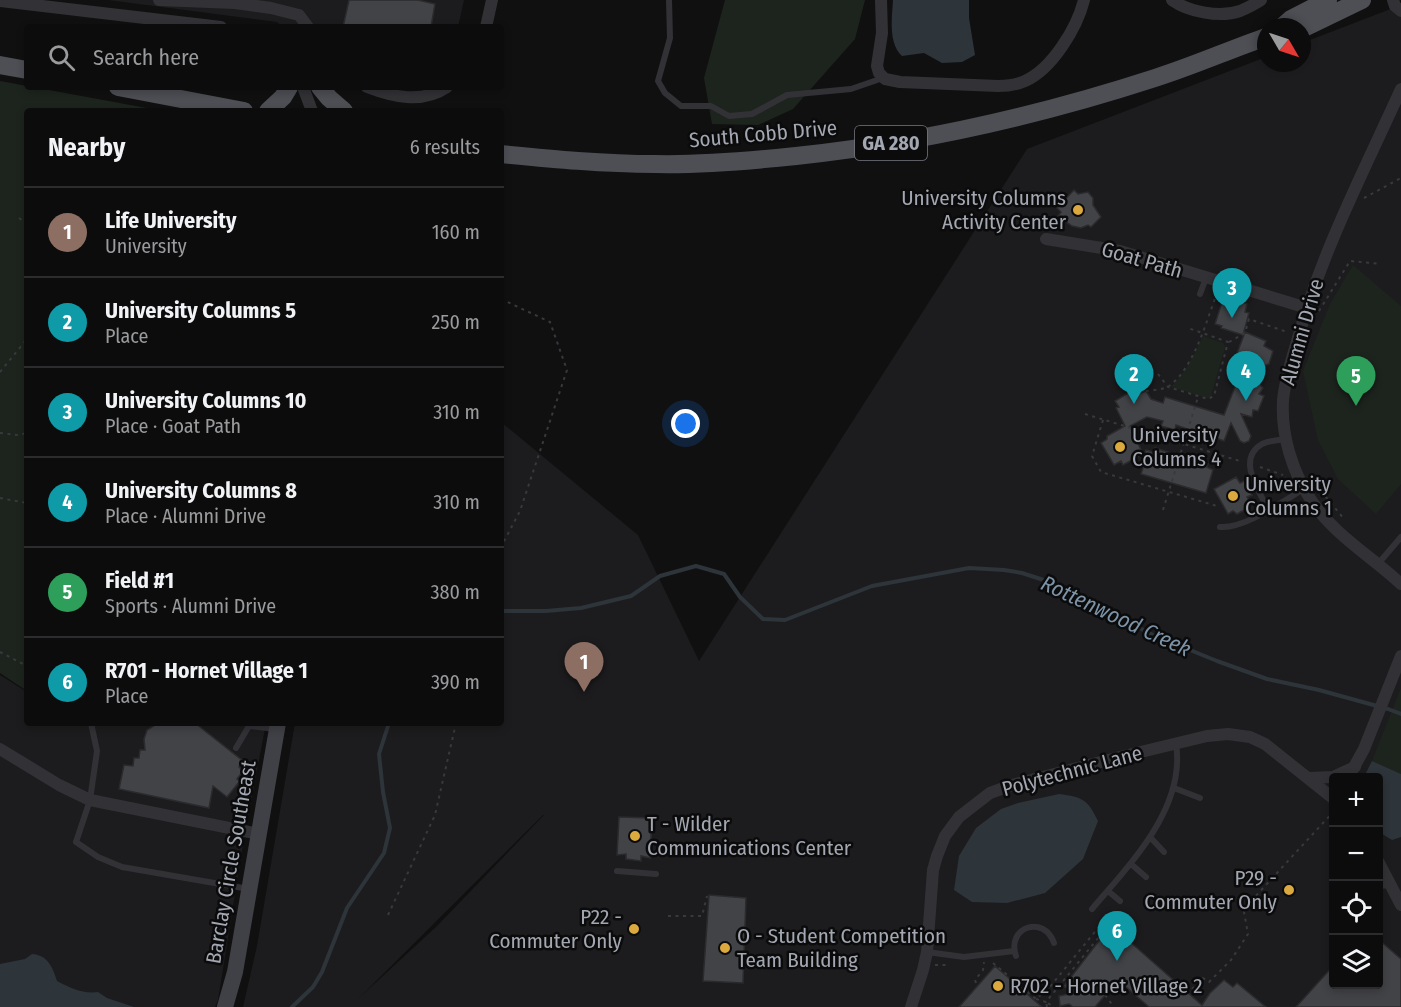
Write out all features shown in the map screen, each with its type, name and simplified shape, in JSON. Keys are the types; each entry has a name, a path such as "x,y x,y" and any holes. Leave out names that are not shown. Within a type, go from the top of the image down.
{"main road":[{"path":"1293,18 1328,0"},
{"path":"1311,25 1362,0"},
{"name":"South Cobb Drive","path":"504,154 656,165 738,161 866,147 951,133 1034,114 1158,77 1257,40"},
{"path":"0,64 24,69"},
{"path":"134,90 228,108"},
{"path":"271,108 287,90"},
{"path":"322,90 341,108"}],"street":[{"path":"159,0 235,3 271,8 299,15 306,24"},
{"path":"487,24 492,0"},
{"path":"881,0 882,33 877,66 884,78 900,82 998,86 1012,85 1041,71 1078,21 1084,0"},
{"path":"1172,0 1191,10 1208,6 1239,12 1262,0"},
{"path":"1393,0 1401,11"},
{"path":"0,1 196,24"},
{"name":"Alumni Drive","path":"1401,89 1316,279 1302,321 1283,401 1286,439 1298,475 1311,488 1318,510 1333,526 1401,584"},
{"path":"304,90 311,108"},
{"path":"317,108 319,90"},
{"path":"377,90 402,98 420,98 440,90"},
{"name":"Goat Path","path":"1046,239 1109,248 1307,308"},
{"path":"1351,773 1364,749 1400,658"},
{"name":"Barclay Circle Southeast","path":"225,1007 226,986 249,889 277,726"},
{"name":"Polytechnic Lane","path":"911,1007 927,952 933,870 937,856 951,826 968,808 990,793 1002,788 1220,734 1250,737 1265,744 1329,795"},
{"path":"0,749 50,780 90,800 259,834"},
{"path":"1308,778 1333,777 1356,766"},
{"path":"1384,885 1401,905"}],"lane":[{"path":"669,0 670,38 658,81 665,93 681,106 711,106 729,116 740,116 752,114 787,95 851,89 884,78"},
{"path":"1200,294 1206,278"},
{"path":"1268,509 1249,464 1252,454 1261,445 1286,439"},
{"path":"1220,527 1237,525 1311,488"},
{"path":"1378,564 1401,537"},
{"path":"92,726 97,751 90,800 76,842 98,857 122,867 249,889"},
{"path":"236,748 249,726"},
{"path":"1094,908 1131,864 1150,837 1174,788 1179,763 1176,744"},
{"path":"1174,788 1200,798"},
{"path":"1150,837 1164,852"},
{"path":"1131,864 1146,878"},
{"path":"617,871 656,874"},
{"path":"1108,891 1120,901"},
{"path":"927,952 964,957 1015,953 1017,936 1030,927 1045,930 1054,943"}],"path":[{"path":"1348,207 1401,178"},
{"path":"18,218 24,222"},
{"path":"1287,340 1294,319 1313,321 1350,261 1381,264"},
{"path":"1168,387 1185,368 1202,334 1221,282"},
{"path":"504,300 550,321 567,370 520,511 504,541"},
{"path":"1188,328 1228,342 1245,333 1249,319 1289,332"},
{"path":"1146,391 1168,387 1208,399 1214,396 1228,342"},
{"path":"0,372 24,343"},
{"path":"1158,374 1168,387"},
{"path":"1163,510 1198,397"},
{"path":"1085,414 1285,475 1298,475"},
{"path":"1103,420 1092,456 1101,472 1218,507"},
{"path":"0,433 24,434"},
{"path":"1242,462 1243,455"},
{"path":"1311,488 1345,521"},
{"path":"0,497 24,502"},
{"path":"0,652 24,664"},
{"path":"388,915 435,815 455,726"},
{"path":"1192,989 1203,978 1209,982 1231,960 1248,934 1244,912 1253,899 1329,816"},
{"path":"702,915 707,896"},
{"path":"1046,1002 1112,921 1094,908"},
{"path":"668,916 708,916"},
{"path":"1036,999 1050,988 1107,917"},
{"path":"975,963 993,963 1036,999 1054,1007"},
{"path":"976,983 975,980 983,970 984,963"},
{"path":"929,973 935,964 952,965"},
{"path":"1105,995 1114,1007"},
{"path":"1046,1002 1047,1007"}],"shaded area":[{"path":"108,0 464,0 459,24 279,24"},
{"path":"725,0 865,0 855,39 793,109 758,125 712,124 704,78"},
{"path":"893,0 969,0 969,18 975,55 962,62 942,63 924,53 902,56 893,37"},
{"path":"1401,5 1401,1007 243,1007 257,946 294,726 504,726 504,424 638,535 699,661 1027,149 1257,60 1257,72 1311,72 1311,40","holes":["543,815 544,815 437,926 359,998"]},
{"path":"0,81 24,85 24,90 49,90 147,108 24,108 24,689 0,673"},
{"path":"1353,265 1401,306 1401,484 1376,514 1338,479 1318,440 1303,371 1330,304"},
{"path":"1203,336 1223,343 1225,347 1211,396 1207,398 1171,387 1193,357"},
{"path":"0,675 24,690 24,726 265,726 215,1007 0,1007"},
{"path":"1401,688 1401,774 1372,761"},
{"path":"1372,761 1401,774 1401,837 1392,840 1383,834 1383,773 1366,773"},
{"path":"1059,794 1084,801 1098,821 1083,859 1045,893 1007,903 972,902 954,890 959,856 976,828 1001,809"},
{"path":"32,954 46,960 52,967 57,981 62,984 82,991 98,992 107,998 134,1007 0,1007 0,964 25,959"}],"building":[{"path":"349,0 418,0 435,4 432,24 344,24"},
{"name":"University Columns Activity Center","path":"1074,190 1078,194 1088,192 1093,198 1093,205 1101,217 1091,227 1088,225 1081,228 1072,226 1058,216 1061,212 1057,208"},
{"path":"1231,297 1247,304 1245,312 1249,313 1243,335 1215,324 1223,299 1229,300"},
{"path":"1245,332 1266,341 1264,346 1273,351 1269,364 1266,365 1258,382 1263,388 1259,394 1264,396 1258,411 1253,410 1252,417 1241,414 1251,436 1249,441 1244,443 1240,441 1231,423 1224,441 1216,438 1215,442 1200,438 1201,434 1176,425 1175,430 1161,426 1163,421 1147,417 1130,426 1143,454 1123,465 1121,461 1114,465 1101,443 1107,439 1107,436 1125,426 1115,401 1138,387 1141,393 1146,391 1151,399 1163,403 1165,397 1224,415 1243,366 1238,364 1240,357 1236,356"},
{"path":"1155,448 1168,452 1167,456 1193,465 1195,460 1208,464 1207,467 1213,470 1206,493 1141,474 1143,468 1140,467 1146,450 1153,452"},
{"name":"University Columns 1","path":"1236,477 1240,483 1244,481 1252,495 1247,497 1251,504 1237,514 1233,511 1228,514 1214,489"},
{"path":"153,726 199,726 243,761 239,767 243,771 237,779 240,781 227,797 213,786 209,808 119,789 124,765 133,766 134,758 139,758 140,750 145,750 144,739 147,730"},
{"name":"T - Wilder Communications Center","path":"619,817 652,818 650,858 641,856 641,861 626,859 626,854 617,855"},
{"name":"O - Student Competition Team Building","path":"709,895 746,898 743,983 703,981"},
{"path":"1112,924 1118,925 1132,937 1129,941 1202,1005 1210,993 1224,980 1233,987 1237,983 1266,1007 1149,1007 1118,980 1095,1007 1073,1007 1069,1004 1060,1006 1059,996 1073,993 1064,986"},
{"path":"1383,943 1401,959 1401,1007 1296,1007 1329,971 1329,989 1383,989"},
{"name":"R702 - Hornet Village 2","path":"995,966 1042,1007 959,1007"}],"waterway":[{"name":"Rottenwood Creek","path":"504,611 581,608 631,596 660,576 696,566 724,574 740,597 763,619 785,620 872,586 969,568 1004,570 1056,584 1151,634 1217,661 1267,679 1319,690 1401,714"},
{"name":"Rottenwood Creek","path":"292,1007 313,987 322,972 347,908 384,853 390,828 379,754 388,726"}],"place":[{"name":"University Columns Activity Center","path":"1078,210"},
{"name":"University Columns 10","path":"1232,318"},
{"name":"University Columns 8","path":"1246,401"},
{"name":"University Columns 5","path":"1134,404"},
{"name":"Field #1","path":"1356,406"},
{"name":"University Columns 4","path":"1120,447"},
{"name":"University Columns 1","path":"1233,496"},
{"name":"Life University","path":"584,692"},
{"name":"T - Wilder Communications Center","path":"635,836"},
{"name":"P29 - Commuter Only","path":"1289,890"},
{"name":"P22 - Commuter Only","path":"634,929"},
{"name":"O - Student Competition Team Building","path":"725,948"},
{"name":"R701 - Hornet Village 1","path":"1117,961"},
{"name":"R702 - Hornet Village 2","path":"998,986"}]}
